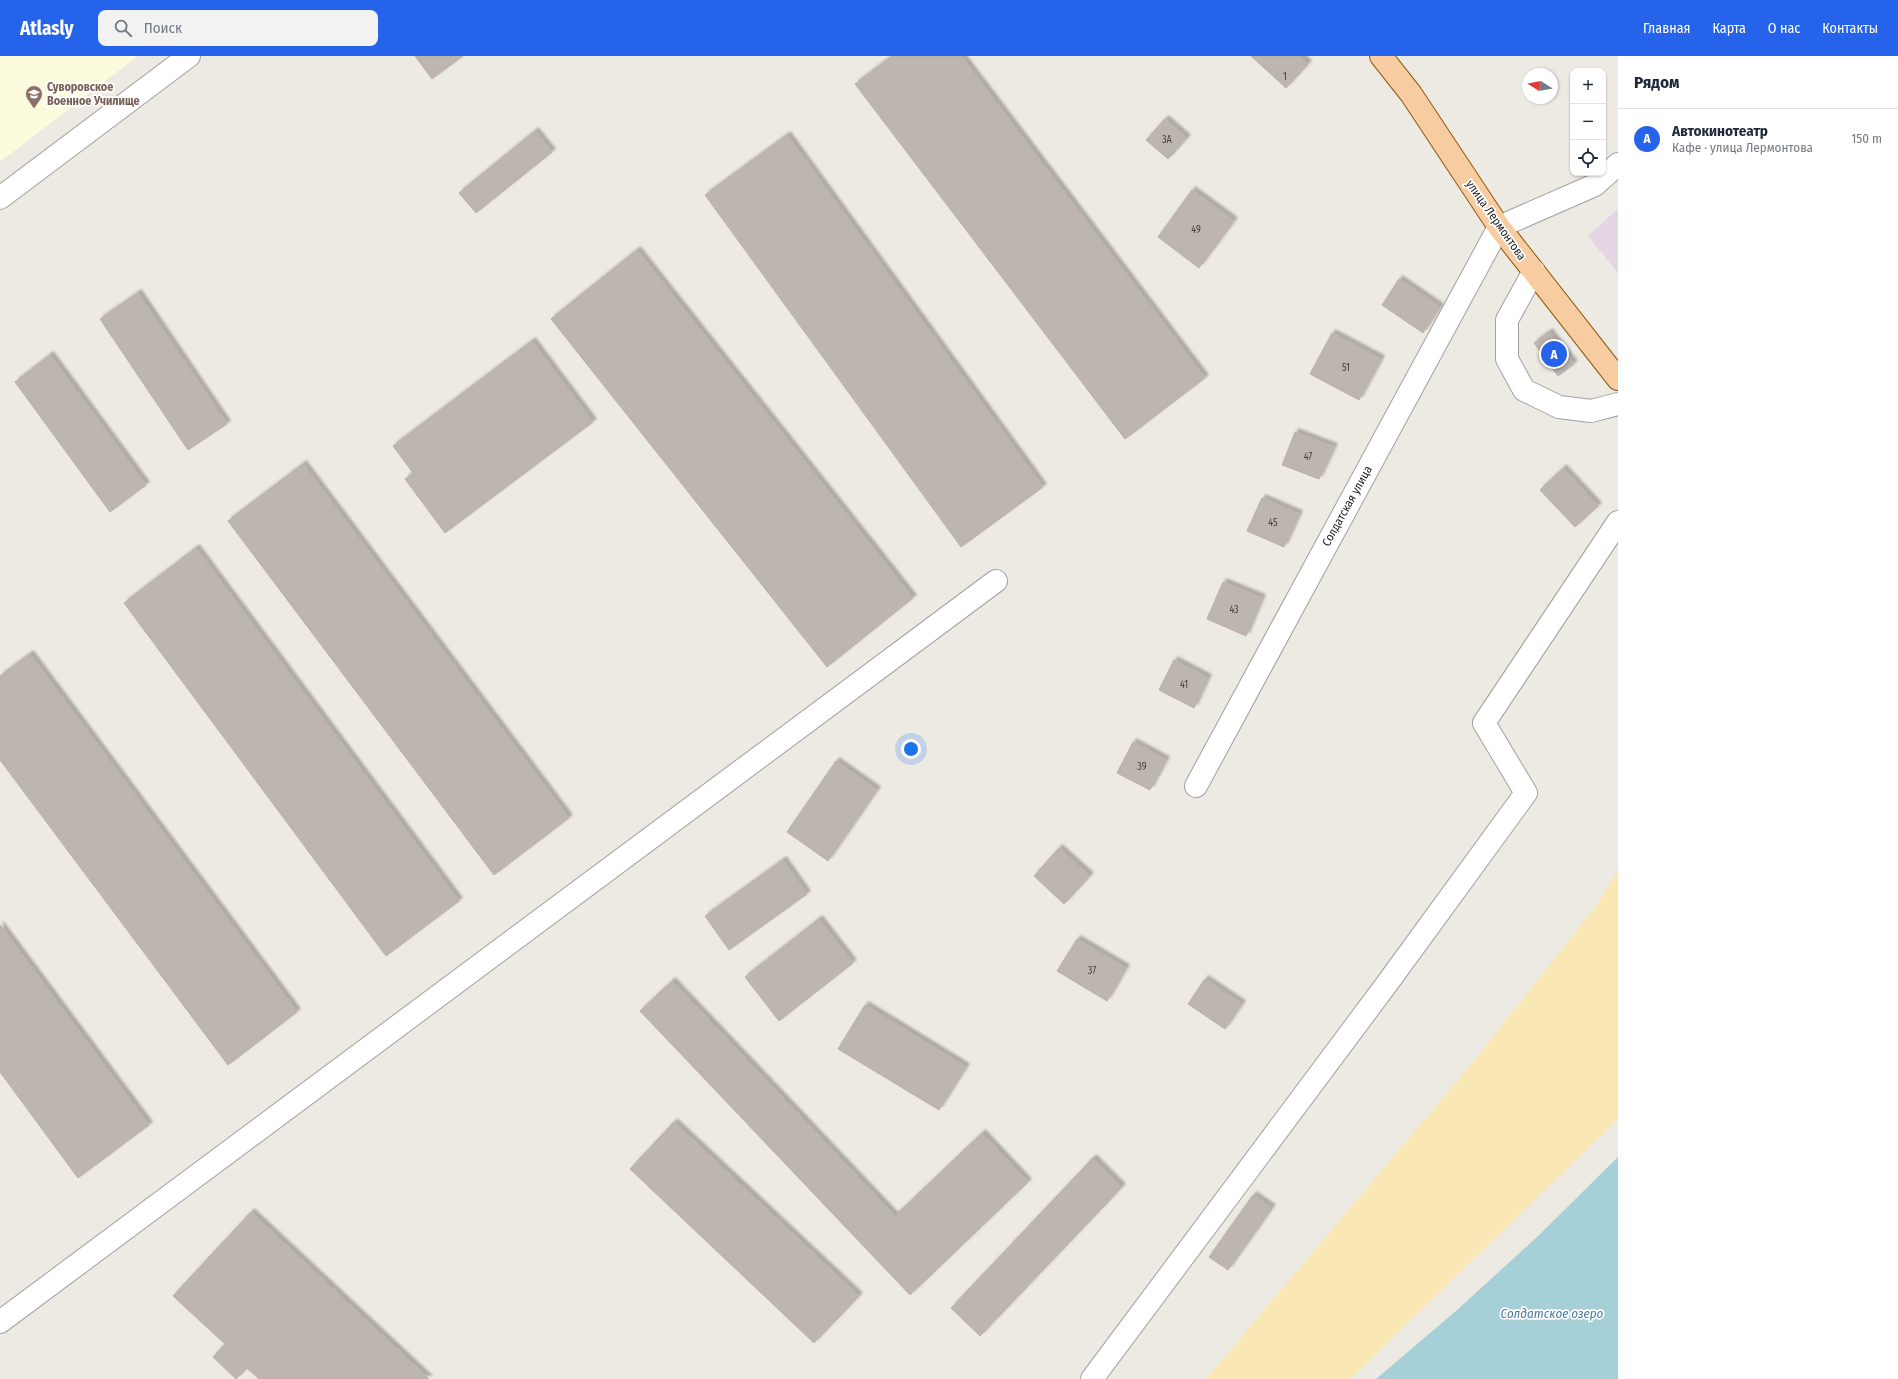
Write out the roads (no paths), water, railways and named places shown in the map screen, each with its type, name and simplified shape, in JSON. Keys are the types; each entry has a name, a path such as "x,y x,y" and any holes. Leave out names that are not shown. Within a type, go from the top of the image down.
{"main road":[{"name":"улица Лермонтова","path":"1381,56 1411,94 1499,227 1618,379"}],"street":[{"path":"3,190 189,56"},
{"path":"1499,227 1596,185 1618,164"},
{"name":"Солдатская улица","path":"1196,786 1499,227"},
{"path":"1534,272 1507,320 1507,359 1524,390 1559,407 1591,411 1618,404"},
{"path":"1092,1379 1386,985 1526,793 1484,723 1618,522"},
{"path":"0,1322 996,581"}],"water":[{"name":"Солдатское озеро","path":"1618,1157 1618,1379 1376,1379 1457,1310 1536,1238"}],"place":[{"name":"Суворовское Военное Училище","path":"34,109"},
{"name":"Автокинотеатр","path":"1554,354"}]}
